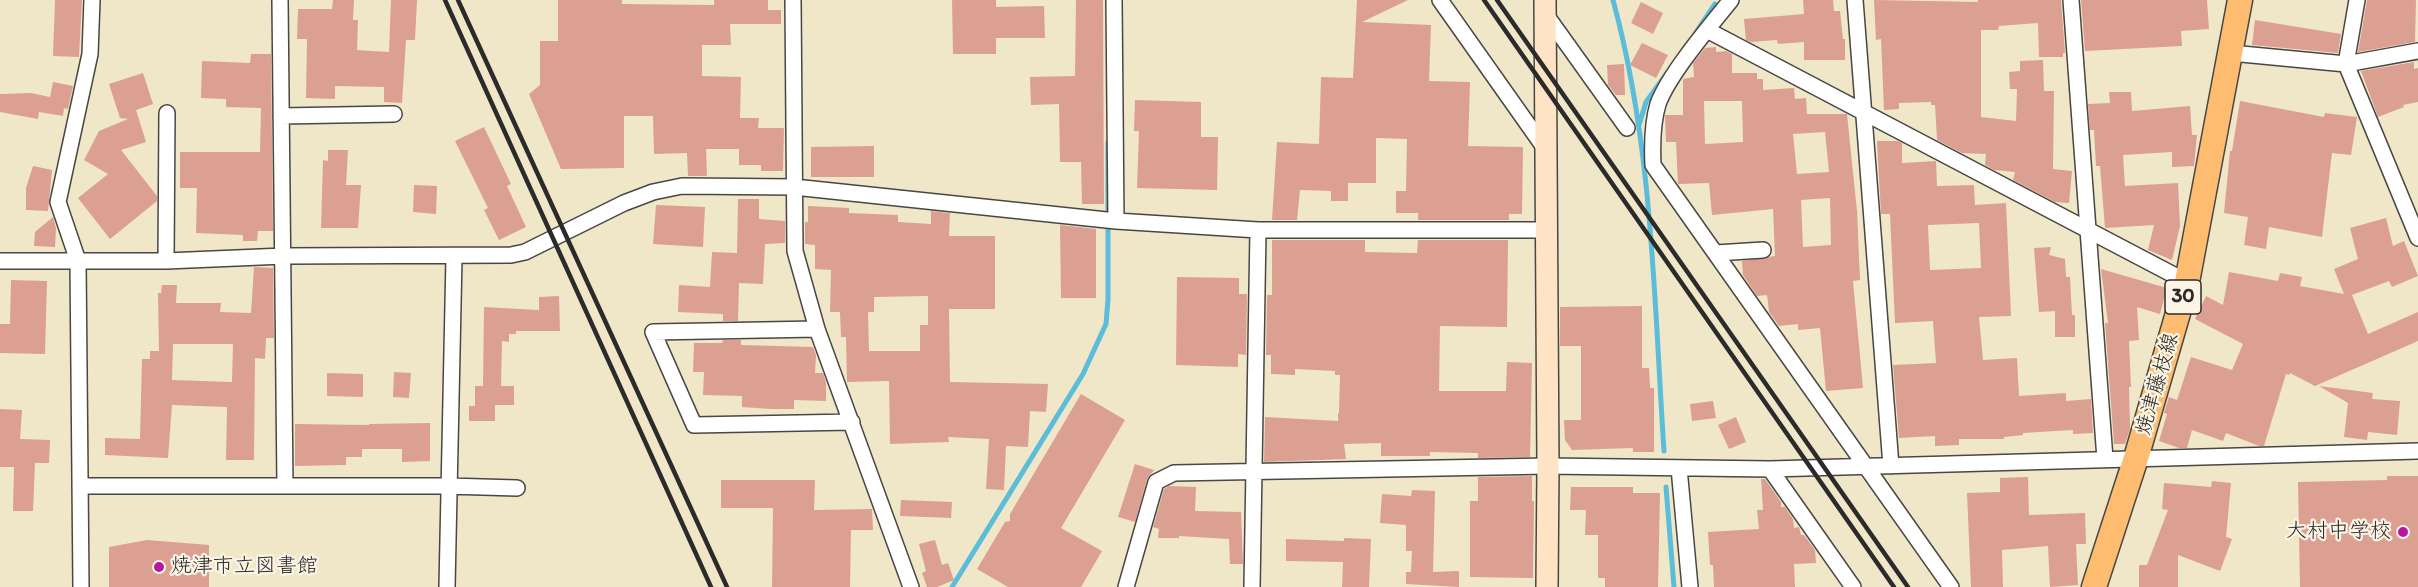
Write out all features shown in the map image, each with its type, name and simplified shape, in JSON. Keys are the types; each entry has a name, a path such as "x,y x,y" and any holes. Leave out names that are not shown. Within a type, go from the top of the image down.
{"main road":[{"name":"焼津藤枝線","path":"2094,587 2136,458 2187,282 2240,0"}],"street":[{"path":"81,587 78,261 58,202 90,54 92,0"},
{"path":"280,0 285,486"},
{"path":"793,0 795,251 817,329 911,587"},
{"path":"1109,220 1114,0"},
{"path":"1440,0 1546,150"},
{"path":"1731,0 1669,83 1659,103 1652,140 1653,165 1951,587"},
{"path":"1855,0 1891,466"},
{"path":"2071,0 2105,459"},
{"path":"2357,0 2346,64 2418,238"},
{"path":"1542,5 1546,150 1548,466 1546,587"},
{"path":"1542,5 1627,128"},
{"path":"1707,30 2187,282"},
{"path":"2231,53 2346,64 2418,51"},
{"path":"166,112 166,261"},
{"path":"281,116 394,114"},
{"path":"0,261 166,261 284,256 511,255 525,252 624,203 653,192 682,186 794,187 1109,220 1257,230 1546,230"},
{"path":"1252,587 1257,230"},
{"path":"1716,253 1762,250"},
{"path":"447,587 454,257"},
{"path":"817,329 653,332 694,425 852,422"},
{"path":"1126,587 1156,482 1174,473 1548,466 1770,469 2418,451"},
{"path":"1679,468 1690,587"},
{"path":"1770,469 1853,587"},
{"path":"80,486 516,488"}],"building":[{"path":"55,0 82,0 79,57 53,56"},
{"path":"333,0 354,0 353,20 358,20 357,50 389,52 391,0 417,0 415,40 406,40 402,103 384,102 384,87 335,86 335,99 306,98 307,39 297,39 298,9 332,9"},
{"path":"558,0 622,0 622,4 714,5 714,0 768,0 768,10 781,10 781,24 730,24 731,45 702,45 702,76 741,77 740,118 759,118 758,128 784,128 783,171 761,171 761,165 739,165 739,149 706,149 707,176 688,176 687,153 654,154 653,116 624,116 624,168 561,169 529,94 540,85 540,41 558,41"},
{"path":"952,0 996,0 996,7 1044,6 1045,38 996,38 996,54 953,54"},
{"path":"1076,0 1103,0 1104,204 1082,204 1081,162 1060,162 1059,104 1031,105 1030,77 1075,76"},
{"path":"1357,0 1408,0 1362,22 1431,25 1429,81 1470,82 1468,146 1523,147 1522,214 1509,214 1509,220 1418,220 1418,213 1396,213 1396,191 1406,191 1407,139 1376,138 1376,183 1348,183 1348,201 1331,201 1331,191 1300,190 1297,220 1272,220 1277,142 1319,144 1321,77 1353,78"},
{"path":"1803,0 1833,0 1834,11 1840,11 1843,39 1845,39 1845,60 1804,60 1804,42 1778,44 1777,40 1751,42 1746,40 1744,19 1804,14"},
{"path":"1874,0 1978,2 1978,0 2061,0 2065,53 2063,57 2039,57 2038,23 1999,26 1998,30 1981,30 1981,117 2016,121 2017,89 2010,89 2009,72 2020,71 2020,61 2043,60 2044,91 2054,91 2053,169 2072,171 2069,203 2055,202 2013,180 2015,172 1994,170 1985,165 1986,154 1962,153 1937,140 1935,105 1931,105 1931,102 1899,103 1899,109 1884,110 1881,39 1876,40"},
{"path":"2081,0 2207,0 2209,29 2181,31 2182,46 2085,51"},
{"path":"2367,0 2416,0 2415,42 2358,52"},
{"path":"1641,2 1663,13 1653,34 1631,23"},
{"path":"2255,20 2341,34 2338,53 2252,45"},
{"path":"1642,43 1668,55 1656,78 1630,65"},
{"path":"1716,47 1716,52 1726,51 1732,54 1732,73 1757,73 1757,79 1763,79 1763,90 1794,88 1795,99 1806,98 1807,114 1847,114 1857,211 1860,280 1853,281 1863,388 1826,391 1820,328 1798,330 1798,324 1779,326 1769,312 1767,295 1757,296 1743,275 1742,261 1775,256 1773,209 1712,215 1709,183 1678,184 1676,142 1666,142 1665,115 1683,115 1683,79 1694,77 1693,63 1705,48","holes":["1704,101 1742,101 1743,142 1705,144","1825,132 1829,172 1797,174 1793,134","1830,198 1831,245 1803,247 1801,200"]},
{"path":"251,54 271,54 273,231 258,231 257,241 243,241 243,235 196,233 197,188 180,188 180,152 260,152 261,108 226,107 226,99 201,98 202,61 250,63"},
{"path":"2414,62 2414,69 2418,68 2418,102 2403,105 2404,107 2378,117 2361,71"},
{"path":"1624,64 1625,95 1616,95 1608,85 1607,65"},
{"path":"143,73 153,104 136,110 146,142 121,150 157,196 157,201 110,239 78,198 108,174 84,160 99,131 128,119 120,118 109,84"},
{"path":"53,82 73,86 68,109 64,108 63,116 39,112 38,119 0,112 0,94 31,93 50,97"},
{"path":"2109,92 2131,92 2132,111 2190,106 2192,135 2197,135 2194,166 2172,167 2172,152 2123,155 2125,186 2178,183 2180,226 2172,260 2148,250 2154,225 2105,228 2100,166 2096,166 2094,130 2090,130 2088,104 2110,103"},
{"path":"1135,100 1201,102 1201,137 1218,137 1217,190 1137,188 1139,131 1134,131"},
{"path":"2240,101 2324,117 2325,113 2357,117 2351,155 2332,153 2322,237 2269,227 2266,249 2244,245 2248,217 2224,213 2230,151 2232,151"},
{"path":"484,127 511,184 507,186 526,227 499,240 484,210 488,208 455,141"},
{"path":"1877,141 1902,143 1902,163 1936,161 1937,186 1974,185 1975,205 2006,203 2011,316 1979,317 1983,360 2017,358 2019,396 2066,393 2066,401 2091,399 2093,433 2073,434 2073,430 2023,433 2023,435 2004,437 2004,439 1959,439 1959,445 1935,446 1935,436 1899,438 1893,365 1936,363 1933,321 1895,323 1890,214 1881,214","holes":["1979,223 1981,268 1930,270 1928,225"]},
{"path":"874,146 874,177 811,177 811,147"},
{"path":"328,150 348,150 346,185 361,185 358,228 321,228 323,160 328,161"},
{"path":"33,166 52,170 48,211 26,210 26,188"},
{"path":"414,185 437,186 436,214 413,212"},
{"path":"738,199 759,199 759,219 785,221 785,243 765,244 763,284 739,283 738,321 723,321 723,314 678,312 679,285 710,287 712,252 737,253"},
{"path":"656,205 705,207 703,247 653,244"},
{"path":"808,206 849,208 849,213 898,215 898,222 931,224 931,211 950,213 949,236 995,236 995,309 949,309 950,382 1048,384 1046,412 1030,411 1028,447 1006,446 1004,490 986,489 989,439 948,437 949,442 890,444 889,381 847,382 846,337 841,337 840,312 830,312 831,270 815,269 815,245 805,244 805,222 808,222","holes":["928,296 928,325 920,325 920,351 869,351 868,312 874,312 874,297"]},
{"path":"53,217 56,228 55,247 34,246 35,232"},
{"path":"2386,218 2393,246 2404,241 2418,276 2392,287 2389,281 2352,295 2368,334 2418,312 2418,341 2315,386 2290,373 2286,374 2264,446 2226,433 2223,441 2192,430 2187,448 2179,448 2159,441 2167,414 2164,413 2169,397 2177,400 2191,357 2232,370 2243,344 2195,319 2206,296 2223,305 2229,272 2278,281 2280,273 2302,277 2300,286 2344,294 2334,269 2358,259 2350,228"},
{"path":"1060,225 1096,229 1096,298 1061,298"},
{"path":"1272,240 1365,240 1365,252 1417,253 1418,240 1508,240 1507,327 1440,326 1439,391 1506,391 1507,362 1532,363 1530,457 1478,458 1478,453 1430,452 1430,456 1381,456 1381,443 1344,444 1346,459 1264,462 1265,417 1338,421 1339,413 1340,375 1335,375 1335,371 1295,369 1295,375 1271,374 1271,355 1266,355 1267,295 1272,295"},
{"path":"2051,247 2049,255 2065,259 2066,277 2070,277 2072,315 2075,315 2075,337 2055,337 2055,311 2039,312 2034,248"},
{"path":"254,267 273,268 274,338 266,338 265,359 255,358 254,460 226,460 227,407 172,405 168,458 105,455 105,438 140,439 142,359 150,359 150,351 159,351 158,293 161,293 162,285 177,285 176,303 221,303 220,312 251,313","holes":["173,344 233,344 232,382 172,380"]},
{"path":"2101,269 2167,288 2160,314 2137,307 2139,340 2129,341 2130,429 2125,444 2114,444 2105,323 2108,323"},
{"path":"1177,277 1239,278 1239,294 1247,294 1246,355 1238,354 1238,367 1176,365"},
{"path":"11,280 47,281 45,354 0,353 0,324 10,324"},
{"path":"559,296 560,331 516,331 516,334 509,334 509,342 502,341 501,386 514,386 514,405 495,405 495,421 469,421 469,406 475,406 475,386 483,386 484,307 539,310 539,297"},
{"path":"1642,306 1642,368 1649,368 1650,388 1654,388 1654,452 1633,452 1633,448 1572,450 1565,440 1564,420 1581,420 1581,346 1560,346 1560,307"},
{"path":"723,340 741,340 741,345 813,347 816,355 815,373 823,373 826,382 826,401 794,400 794,409 771,409 742,407 742,396 703,395 704,372 693,372 694,343 722,343"},
{"path":"394,372 411,373 409,398 393,397"},
{"path":"327,373 363,374 363,397 327,396"},
{"path":"2319,386 2373,393 2372,399 2400,401 2397,435 2368,432 2367,440 2344,437 2348,403"},
{"path":"1081,394 1125,420 1061,528 1102,551 1081,587 1008,587 977,569 1005,522 1010,521 1010,514"},
{"path":"1713,401 1716,418 1692,421 1690,404"},
{"path":"0,409 22,410 20,439 50,440 49,463 35,463 33,511 13,511 14,467 0,467"},
{"path":"1736,417 1746,442 1729,449 1718,425"},
{"path":"430,423 430,461 402,462 402,449 362,449 362,457 346,457 346,465 295,466 295,424"},
{"path":"1135,464 1154,470 1147,479 1135,522 1118,517"},
{"path":"1532,476 1533,578 1470,577 1470,501 1478,501 1478,477"},
{"path":"2387,476 2418,476 2418,587 2300,587 2298,482 2387,480"},
{"path":"2028,477 2029,515 2085,513 2086,544 2076,544 2078,585 2050,587 2048,546 2002,550 2003,587 1971,587 1967,493 2000,492 2000,478"},
{"path":"1761,479 1765,479 1781,502 1781,507 1785,507 1793,519 1794,528 1799,527 1801,535 1804,535 1815,550 1816,563 1794,564 1795,587 1714,587 1708,532 1759,529 1757,510 1763,510"},
{"path":"721,480 815,480 814,510 872,509 873,530 851,530 850,587 772,587 773,508 721,508"},
{"path":"2212,481 2231,483 2226,537 2232,539 2220,571 2178,555 2178,587 2139,587 2139,565 2147,565 2168,510 2162,509 2164,483 2211,487"},
{"path":"1169,486 1196,487 1195,511 1241,512 1243,564 1230,564 1229,539 1179,536 1179,538 1158,538 1159,529 1153,527 1164,489"},
{"path":"1571,487 1633,487 1633,493 1660,493 1658,587 1605,587 1605,578 1598,578 1598,535 1585,535 1586,510 1570,510"},
{"path":"1412,490 1435,491 1433,572 1459,571 1459,587 1406,584 1406,572 1411,572 1412,551 1406,551 1406,525 1380,523 1382,494 1411,496"},
{"path":"901,500 952,502 951,518 900,516"},
{"path":"1344,538 1371,539 1369,587 1342,587 1343,562 1286,561 1286,539 1344,541"},
{"name":"焼津市立図書館","path":"147,540 209,545 209,587 109,587 109,547"},
{"path":"935,540 942,565 948,563 954,580 937,587 927,587 922,573 926,571 919,544"}],"waterway":[{"path":"1613,0 1626,55 1644,167 1650,224 1664,451"},
{"path":"1695,34 1715,4"},
{"path":"1639,125 1646,102 1667,73"},
{"path":"952,587 1083,374 1106,324 1108,143"},
{"path":"1666,487 1674,587"}],"railway":[{"path":"445,0 711,587"},
{"path":"458,0 727,587"},
{"path":"1484,0 1894,587"},
{"path":"1497,0 1908,587"}],"place":[{"name":"大村中学校","path":"2403,532"},
{"name":"焼津市立図書館","path":"159,567"}]}
